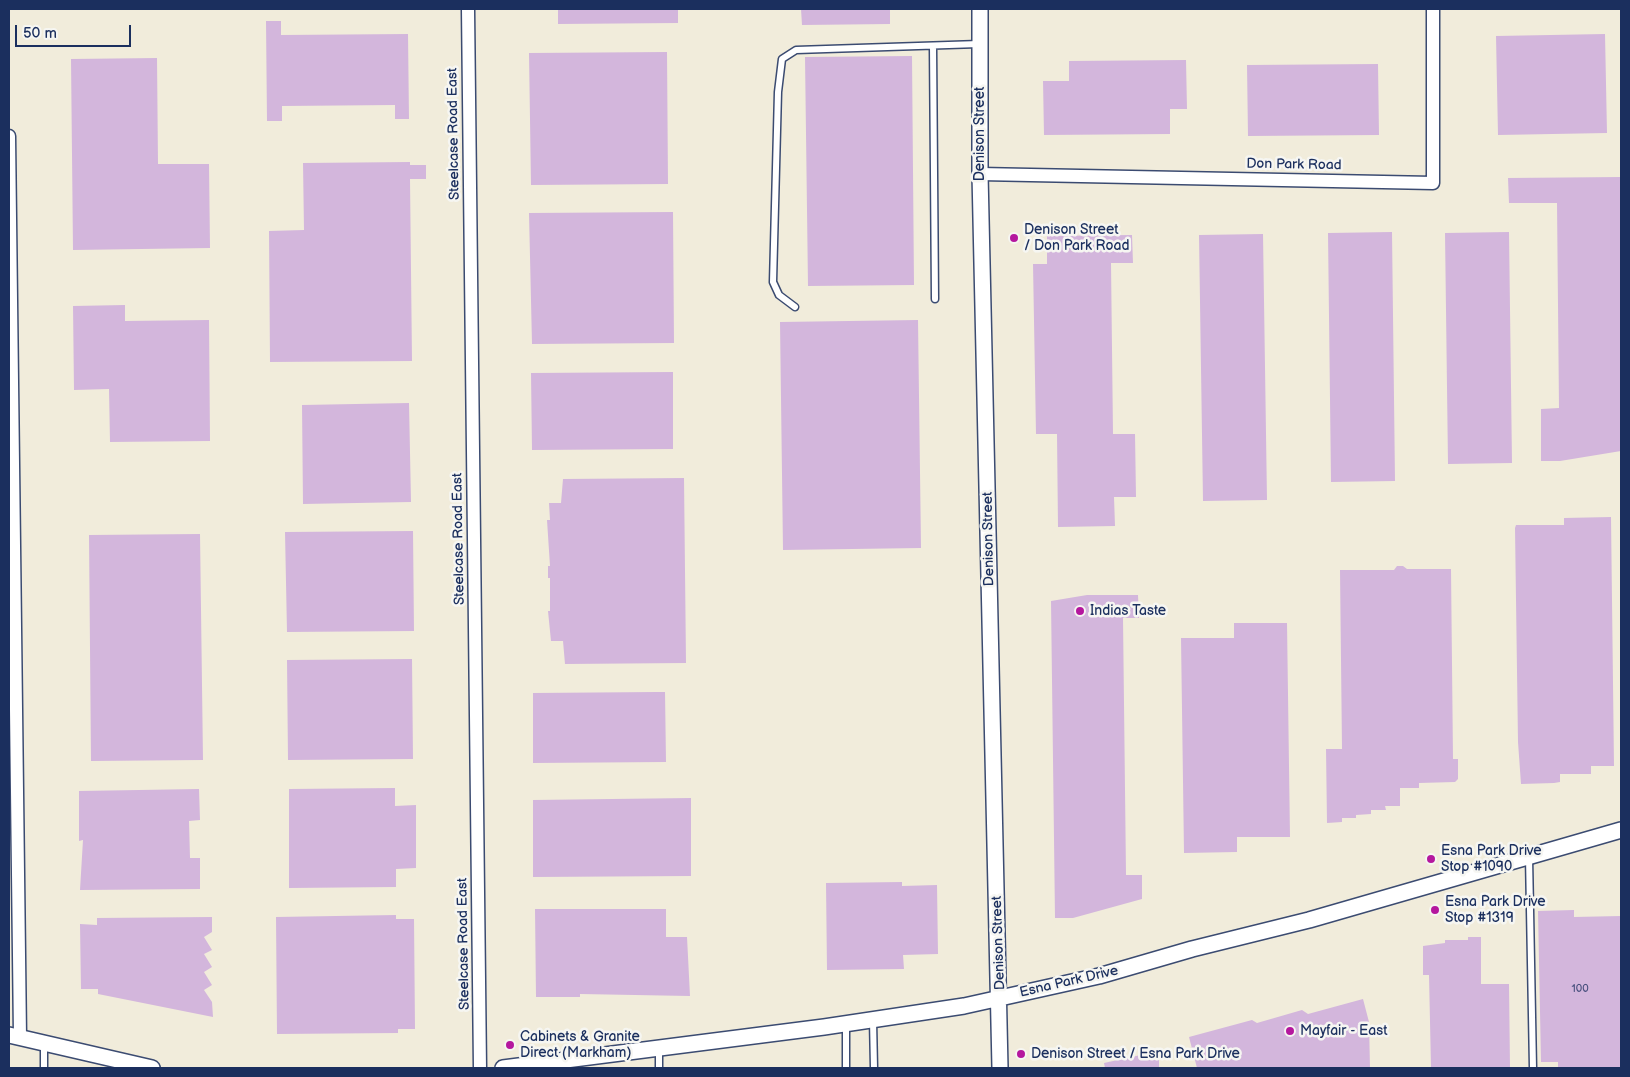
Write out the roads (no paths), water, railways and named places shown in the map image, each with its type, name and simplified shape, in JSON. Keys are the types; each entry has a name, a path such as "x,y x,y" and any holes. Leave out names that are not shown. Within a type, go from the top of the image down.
{"street":[{"name":"Steelcase Road East","path":"468,9 480,1068"},
{"name":"Denison Street","path":"980,9 980,174 1000,998 1000,1068"},
{"name":"Don Park Road","path":"980,174 1434,183 1433,9"},
{"path":"9,136 14,1036 44,1041 143,1067"},
{"name":"Esna Park Drive","path":"512,1068 846,1024 1000,998 1099,976 1192,949 1309,920 1621,830"}],"lane":[{"path":"795,307 780,295 773,282 777,138 782,59 796,50 979,44"},
{"path":"933,46 935,299"},
{"path":"1529,856 1533,1068"},
{"path":"873,1020 874,1068"},
{"path":"846,1024 846,1068"},
{"path":"44,1041 44,1068"},
{"path":"659,1048 659,1068"}],"place":[{"name":"Denison Street / Don Park Road","path":"1014,238"},
{"name":"Indias Taste","path":"1080,611"},
{"name":"Esna Park Drive Stop #1090","path":"1431,859"},
{"name":"Esna Park Drive Stop #1319","path":"1435,910"},
{"name":"Mayfair - East","path":"1290,1031"},
{"name":"Cabinets & Granite Direct (Markham)","path":"510,1045"},
{"name":"Denison Street / Esna Park Drive","path":"1021,1054"}]}
